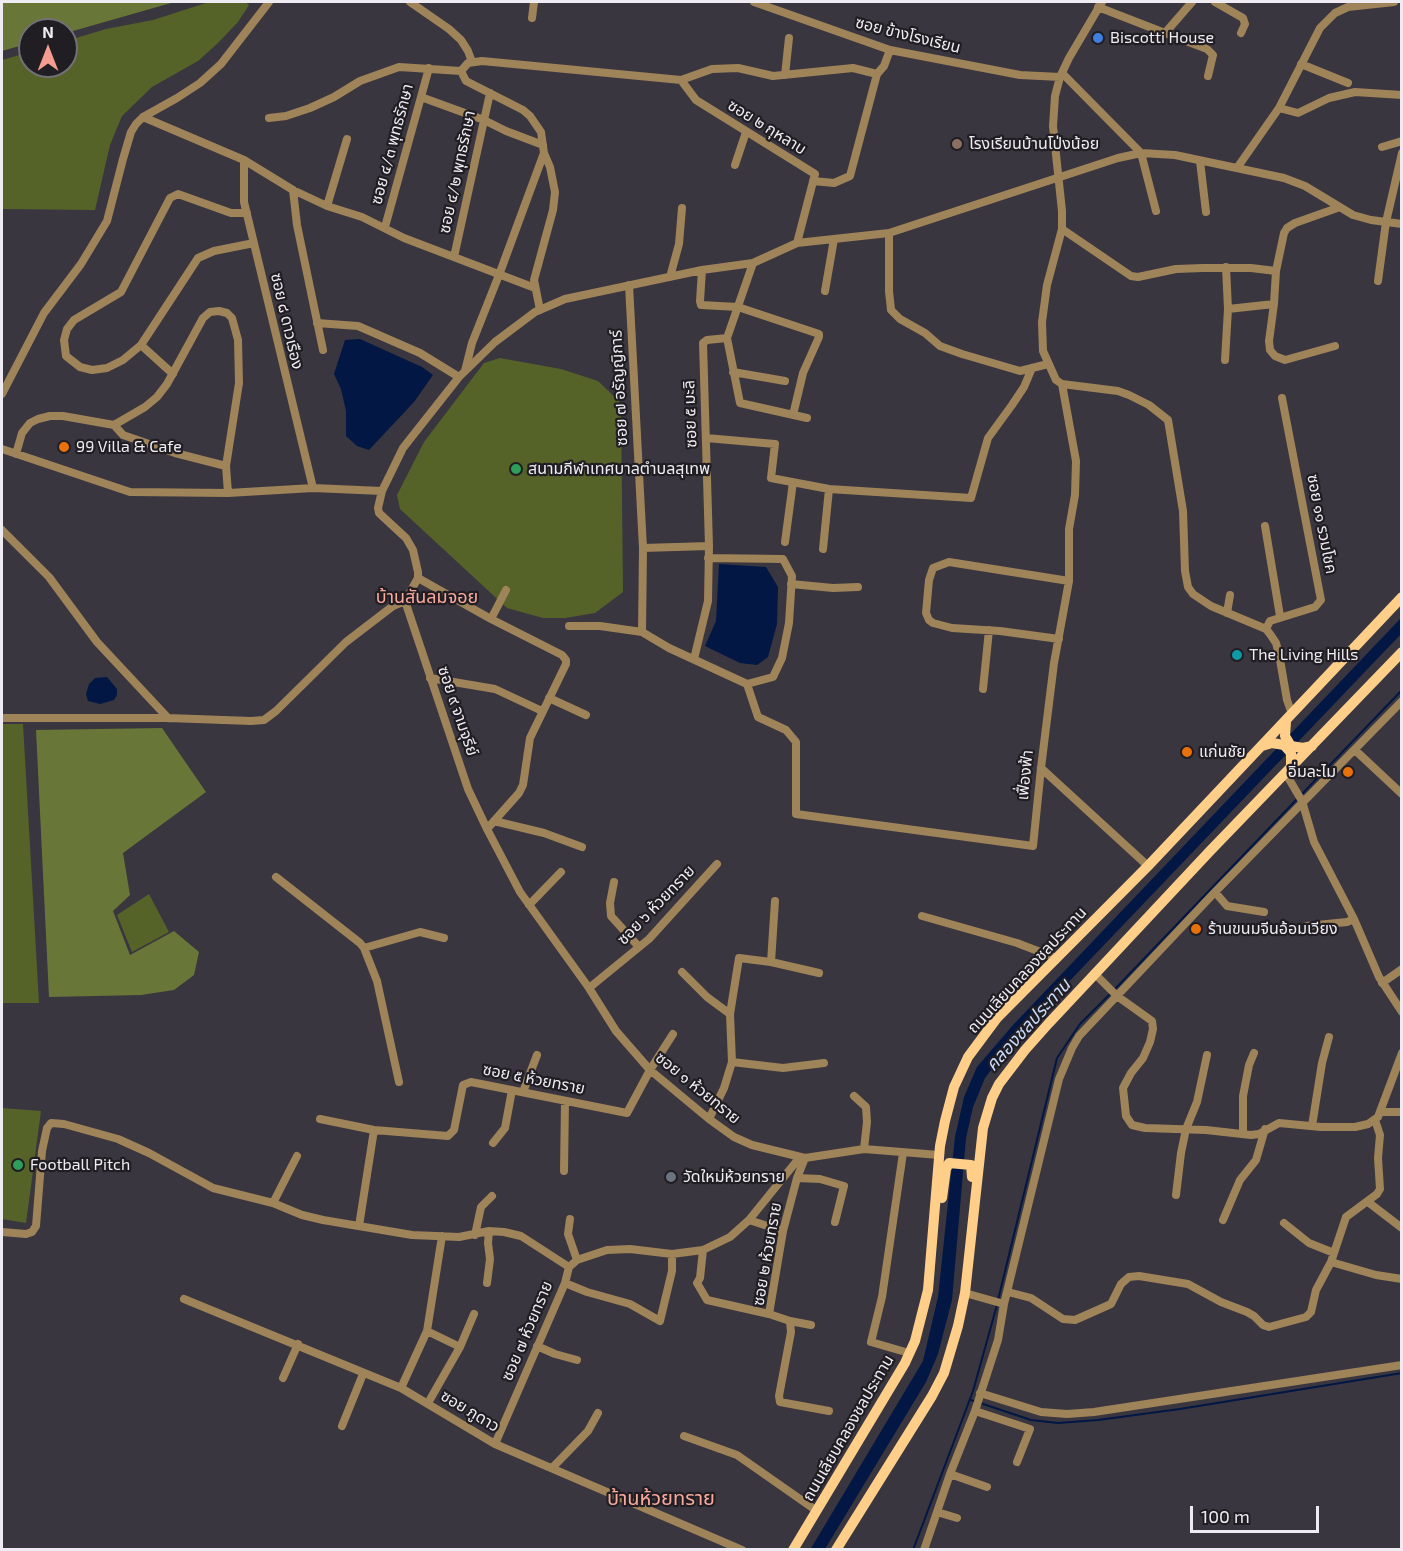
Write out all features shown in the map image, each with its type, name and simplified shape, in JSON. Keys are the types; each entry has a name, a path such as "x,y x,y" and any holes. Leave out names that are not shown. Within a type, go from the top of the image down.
{"main road":[{"name":"ถนนเลียบคลองชลประทาน","path":"794,1550 909,1353 918,1330 928,1290 932,1238 946,1158 945,1121 954,1087 968,1057 998,1018 1267,745 1290,716 1401,597"},
{"path":"836,1550 940,1381 955,1337 965,1293 973,1168 970,1160 981,1112 1004,1076 1025,1050 1290,768 1307,747 1401,652"},
{"path":"1290,716 1284,736 1291,746 1307,747"},
{"path":"1267,745 1284,744 1291,753 1290,768"},
{"path":"968,1246 981,1139 992,1098"},
{"path":"946,1158 970,1160"}],"street":[{"path":"2,394 44,313 81,264 107,221 131,132 143,117 200,83 221,64 270,2"},
{"path":"410,2 461,40 472,62"},
{"path":"532,18 534,2"},
{"name":"ซอย ข้างโรงเรียน","path":"754,2 890,50 1020,75 1061,75"},
{"path":"1165,33 1192,2"},
{"path":"1215,2 1243,18 1245,24 1241,33"},
{"path":"1237,168 1279,108 1320,28 1335,13 1347,7 1394,2"},
{"path":"1208,76 1213,55 1207,49 1100,4 1069,58 1055,96 1053,126 1062,229 1047,285 1042,322 1043,351 1056,380 1062,384 1130,395 1149,405 1168,420 1183,511 1185,571 1188,587 1193,594 1211,606 1268,625 1276,643 1290,716"},
{"path":"784,75 789,38"},
{"path":"797,243 813,181 834,183 850,176 877,74 884,66 890,50"},
{"path":"461,71 463,66 482,61 681,80 712,69 738,68 773,76 853,68 877,74"},
{"path":"1301,64 1347,83"},
{"path":"269,118 286,116 310,108 360,81 399,67 461,71"},
{"name":"ซอย ๔/๓ พุทธรักษา","path":"385,227 429,68"},
{"path":"461,71 466,81 523,110 541,132 543,149 550,167 554,201 534,280 540,310"},
{"path":"1061,75 1141,153 1156,211"},
{"name":"ซอย ๒ กุหลาบ","path":"681,80 696,100 815,174 813,181"},
{"path":"1279,108 1298,113 1329,98 1355,92 1401,95"},
{"name":"ซอย ๔/๒ พุทธรักษา","path":"454,257 490,93"},
{"path":"421,97 484,120 543,149"},
{"path":"143,117 244,160 293,190 327,206 535,288"},
{"path":"735,165 746,132"},
{"path":"327,206 347,140"},
{"path":"1382,147 1401,141"},
{"path":"462,374 543,149"},
{"path":"2,718 264,720 346,642 393,606 405,601 418,578 413,550 406,538 379,513 382,491 403,448 462,374 495,342 540,310 565,299 702,270 753,263 797,243 889,233 1058,177 1141,153 1175,155 1284,178 1305,186 1353,215 1401,224"},
{"path":"1378,281 1386,222 1401,153"},
{"name":"ซอย ๘ ดาวเรือง","path":"244,160 243,180 247,213 313,488"},
{"path":"1200,161 1206,212"},
{"path":"293,190 297,225 323,350"},
{"path":"247,213 231,213 178,194 170,198 121,292 74,320 67,329 64,340 66,356 80,367 92,370 106,368 123,360 141,345 198,258 254,243"},
{"path":"1335,346 1286,360 1275,356 1270,350 1269,341 1276,271 1284,233 1295,223 1340,207"},
{"path":"670,277 679,244 682,208"},
{"path":"1062,229 1131,276 1138,277 1176,269 1226,267 1276,271"},
{"path":"889,233 891,310 900,319 925,333 940,346 1020,371 1048,364"},
{"path":"825,291 834,239"},
{"path":"753,263 727,338 740,403 807,418"},
{"path":"1225,360 1228,309 1226,267"},
{"path":"702,270 700,303 738,307 817,332 819,335 803,373 793,415"},
{"name":"ซอย ๗ อรัญญิการ์","path":"629,285 643,548 642,632"},
{"path":"1228,309 1274,304"},
{"path":"114,425 151,402 173,374 203,318 210,312 227,313 235,326 238,340 239,383 226,466 228,493"},
{"path":"317,323 358,326 462,374"},
{"name":"ซอย ๕ มะลิ","path":"694,659 708,602 709,546 703,343 707,340 727,338"},
{"path":"141,345 173,374"},
{"path":"706,438 775,444 771,478 829,489 971,498 988,438 1012,405 1032,368"},
{"path":"733,372 785,381"},
{"name":"เฟื่องฟ้า","path":"747,684 758,717 786,730 796,742 796,814 1033,846 1041,768 1069,581 1069,529 1076,461 1062,384"},
{"name":"ซอย ๑๑ รวมโชค","path":"1268,625 1280,616 1315,607 1321,600 1282,398"},
{"path":"16,454 22,433 30,423 50,416 63,416 114,425 123,435 175,453 226,466"},
{"path":"2,449 130,492 228,493 313,488 382,491"},
{"path":"785,542 793,482"},
{"path":"823,549 829,489"},
{"path":"1265,526 1280,616"},
{"path":"2,530 49,577 97,642 168,718"},
{"path":"643,548 709,546"},
{"path":"568,626 600,626 642,632 747,684 773,677 782,658 789,622 792,576 783,559 708,558"},
{"path":"1059,639 952,628 936,624 929,620 926,609 928,580 933,568 949,562 1069,581"},
{"path":"418,578 562,655 566,660 530,738 523,784 519,793 487,829"},
{"path":"791,584 833,588 858,587"},
{"path":"491,619 506,590"},
{"path":"1227,613 1230,595"},
{"name":"ซอย ๙ จามจุรีย์","path":"405,601 468,789 487,829"},
{"path":"982,689 989,630"},
{"path":"430,678 495,689 542,711"},
{"path":"549,698 586,715"},
{"path":"924,1550 976,1408 998,1340 1002,1303 1008,1292 1062,1069 1079,1036 1115,994 1401,701"},
{"path":"1355,750 1401,794"},
{"path":"1041,768 1148,866"},
{"path":"1290,768 1295,790 1302,803 1314,842 1354,919 1382,983 1401,1012"},
{"path":"494,821 544,833 582,847"},
{"name":"ซอย ๑ ห้วยทราย","path":"487,829 520,892 589,988 616,1031 650,1070 734,1137 752,1145 803,1157 864,1149 946,1158"},
{"name":"ซอย ๖ ห้วยทราย","path":"589,988 649,939 717,864"},
{"path":"530,905 561,872"},
{"path":"276,877 364,948 377,981 399,1082"},
{"path":"614,882 609,903 611,916 639,947"},
{"path":"1215,892 1227,906 1264,912"},
{"path":"771,962 775,901"},
{"path":"922,916 1017,943 1056,958"},
{"path":"1306,926 1347,922 1354,919"},
{"path":"364,948 420,932 444,938"},
{"path":"709,1119 724,1088 732,1062 730,1014 738,958 771,962 819,973"},
{"path":"1382,983 1401,969"},
{"path":"682,972 730,1014"},
{"path":"1096,975 1115,994 1152,1021 1150,1042 1143,1058 1123,1088 1126,1116 1132,1125 1145,1128 1259,1134 1278,1123 1355,1127 1368,1124 1377,1116 1401,1053"},
{"path":"650,1070 673,1034"},
{"path":"1312,1126 1322,1063 1329,1037"},
{"path":"1243,1134 1243,1096 1249,1065 1254,1053"},
{"path":"524,1092 537,1055"},
{"path":"1176,1195 1180,1153 1186,1129 1197,1102 1207,1055"},
{"path":"732,1062 783,1068 824,1063"},
{"name":"ซอย ๕ ห้วยทราย","path":"320,1119 374,1130 448,1136 454,1130 463,1085 471,1082 627,1113 650,1070"},
{"path":"493,1143 505,1128 512,1090"},
{"path":"854,1096 866,1107 864,1149"},
{"path":"564,1171 565,1101"},
{"path":"1377,1116 1401,1112"},
{"path":"1008,1292 1031,1298 1063,1319 1074,1320 1111,1304 1121,1284 1129,1277 1139,1276 1188,1284 1221,1302 1247,1312 1269,1327 1306,1317 1311,1312 1316,1290 1332,1258 1346,1217 1377,1194 1381,1184 1378,1158 1380,1135 1377,1116"},
{"path":"2,1235 26,1234 32,1232 36,1227 42,1151 46,1128 51,1123 64,1124 118,1139 213,1188 273,1203 302,1215 412,1235 459,1237 489,1231 521,1236 569,1267"},
{"path":"1223,1220 1240,1180 1256,1161 1265,1129"},
{"path":"359,1226 374,1130"},
{"path":"903,1153 882,1297 871,1342 909,1353"},
{"path":"273,1203 297,1156"},
{"name":"ซอย ๒ ห้วยทราย","path":"803,1157 783,1231 769,1314 790,1322 811,1325"},
{"name":"ซอย ๗ ห้วยทราย","path":"495,1444 565,1282 569,1267 577,1260 607,1250 630,1249 672,1254 703,1250 730,1237 749,1220 803,1157"},
{"path":"797,1178 820,1179 844,1186 835,1222"},
{"path":"475,1235 482,1204 492,1196"},
{"path":"1368,1202 1401,1228"},
{"path":"570,1219 568,1234 577,1260"},
{"path":"749,1220 783,1231"},
{"path":"1284,1223 1332,1258 1376,1275 1401,1279"},
{"path":"488,1283 489,1231"},
{"path":"401,1388 427,1331 442,1236"},
{"path":"703,1250 700,1278 697,1283 707,1300 769,1314"},
{"path":"565,1282 587,1292 630,1304 660,1321 672,1271 672,1254"},
{"path":"965,1293 1002,1303"},
{"name":"ซอย ภูดาว","path":"184,1299 401,1388 495,1444 742,1550"},
{"path":"428,1403 460,1347 474,1314"},
{"path":"790,1322 791,1332 779,1396 780,1402 829,1411"},
{"path":"427,1331 460,1347"},
{"path":"283,1378 298,1344"},
{"path":"537,1346 577,1360"},
{"path":"980,1393 1041,1412 1076,1414 1401,1365"},
{"path":"342,1426 363,1374"},
{"path":"976,1408 1030,1429 1017,1462"},
{"path":"552,1468 588,1431 598,1413"},
{"path":"684,1436 737,1455 817,1511"},
{"path":"950,1474 987,1487"},
{"path":"937,1512 957,1518"}],"green space":[{"path":"2,2 171,2 78,30 78,18 18,18 18,46 2,51"},
{"path":"209,2 246,2 249,5 238,22 198,61 152,87 122,116 110,145 95,210 2,209 2,60 18,55 18,78 78,78 78,37 106,29 153,20"},
{"name":"สนามกีฬาเทศบาลตำบลสุเทพ","path":"500,358 561,369 598,381 621,403 623,592 595,613 565,618 543,618 507,608 400,509 397,495 424,442 484,363"},
{"path":"2,724 23,724 39,1003 2,1003"},
{"path":"162,728 206,792 123,853 130,895 113,911 130,955 174,931 199,952 194,975 174,990 141,995 49,997 36,730"},
{"path":"149,894 169,932 132,952 117,915"},
{"name":"Football Pitch","path":"2,1108 41,1111 26,1223 2,1219"}],"water":[{"path":"360,339 422,367 433,375 414,402 369,450 357,446 346,436 346,411 341,389 334,374 345,340"},
{"path":"719,564 766,567 778,587 777,624 768,657 757,665 740,663 705,646 716,621"},
{"path":"1401,618 1401,634 1020,1033 985,1078 973,1107 966,1138 952,1300 938,1354 926,1382 825,1549 810,1550 923,1361 938,1297 955,1137 964,1097 977,1067 1013,1025"},
{"path":"107,677 117,689 114,700 100,704 88,701 86,694 89,684 95,678"}],"waterway":[{"path":"1302,794 1402,690"},
{"path":"1115,989 1298,798"},
{"path":"998,1300 1057,1058 1080,1024 1111,993"},
{"path":"913,1550 973,1391 997,1305"},
{"path":"971,1400 1031,1420 1058,1423 1180,1409 1402,1373"}],"place":[{"name":"Biscotti House","path":"1098,38"},
{"name":"โรงเรียนบ้านโป่งน้อย","path":"957,144"},
{"name":"99 Villa & Cafe","path":"64,447"},
{"name":"สนามกีฬาเทศบาลตำบลสุเทพ","path":"516,469"},
{"name":"The Living Hills","path":"1237,655"},
{"name":"แก่นชัย","path":"1187,752"},
{"name":"อิ่มละไม","path":"1348,772"},
{"name":"ร้านขนมจีนอ้อมเวียง","path":"1196,929"},
{"name":"Football Pitch","path":"18,1165"},
{"name":"วัดใหม่ห้วยทราย","path":"671,1177"}],"district":[{"name":"บ้านสันลมจอย","path":"427,597"},
{"name":"บ้านห้วยทราย","path":"661,1498"}],"water label":[{"name":"คลองชลประทาน","path":"1028,1025"}]}
